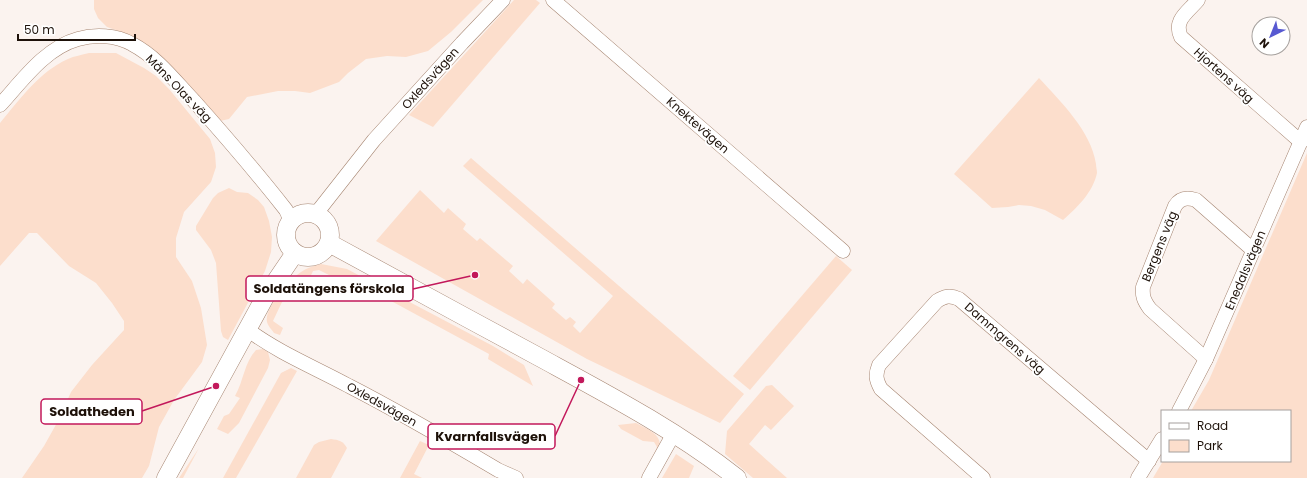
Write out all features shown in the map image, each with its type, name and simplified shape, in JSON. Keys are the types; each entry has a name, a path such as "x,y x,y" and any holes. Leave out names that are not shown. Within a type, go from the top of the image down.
{"street":[{"name":"Oxledsvägen","path":"315,215 374,140 503,0"},
{"name":"Knektevägen","path":"553,0 844,251"},
{"name":"Hjortens väg","path":"1198,0 1180,21 1178,26 1181,37 1301,142"},
{"name":"Måns Olas väg","path":"0,105 39,63 50,53 65,44 78,39 105,36 131,43 157,62 226,137 282,206 291,221"},
{"name":"Enedalsvägen","path":"1180,410 1206,359 1307,127"},
{"name":"Bergens väg","path":"1206,359 1150,309 1144,301 1142,294 1143,286 1175,206 1183,199 1190,198 1196,200 1253,250"},
{"path":"309,213 315,215 323,219 328,226 330,234 329,243 323,252 314,257 304,257 295,253 290,248 286,238 287,227 291,221 302,214 309,213"},
{"path":"329,243 581,380 674,433 701,450 737,478"},
{"path":"166,478 266,297 295,253"},
{"name":"Dammgrens väg","path":"984,478 881,389 876,381 876,374 879,365 937,301 944,296 959,298 1149,461"},
{"name":"Oxledsvägen","path":"248,330 284,352 378,401 498,470 516,478"},
{"path":"649,478 674,433"},
{"path":"1138,478 1161,441"}],"green space":[{"path":"94,0 483,0 451,32 428,51 406,57 387,56 366,59 339,82 310,93 278,91 247,97 229,119 220,121 152,48 127,34 107,27 98,18 94,9"},
{"path":"514,0 536,0 540,3 433,127 409,115"},
{"path":"89,53 116,53 156,76 169,89 210,139 215,153 216,167 211,182 184,212 176,238 176,257 192,281 201,308 207,345 202,362 174,400 159,427 149,466 142,478 22,478 44,446 58,421 71,392 92,365 124,330 124,321 96,283 69,266 37,233 29,233 0,266 0,123 31,87 48,71 70,58"},
{"path":"1039,78 1082,129 1093,152 1096,164 1097,173 1092,187 1079,205 1063,220 1045,210 1031,206 1019,205 992,208 954,174"},
{"path":"1307,153 1307,478 1153,478 1162,462 1291,462 1291,410 1192,410 1209,380"},
{"path":"471,158 744,394 720,423 587,359 376,241 420,190 444,213 448,208 466,224 463,229 477,241 480,238 513,266 509,271 523,284 527,279 555,304 552,308 566,320 570,317 576,322 573,326 580,333 613,296 463,166"},
{"path":"229,188 237,192 248,193 258,200 264,207 269,221 272,237 271,252 265,271 228,340 223,337 221,331 216,263 211,250 196,230 196,226 213,198 218,193"},
{"path":"836,256 852,270 750,390 733,376"},
{"path":"321,264 347,269 493,346 524,365 533,386 488,359 489,354 345,276 341,281 319,270 313,271 306,286 295,281 273,321 283,328 280,335 274,333 267,322 267,316 279,294 301,272"},
{"path":"263,349 268,352 270,360 268,368 239,423 228,434 217,429 224,416 229,414 240,398 235,396 249,360 256,350"},
{"path":"291,368 297,371 236,478 223,478 281,373"},
{"path":"772,385 794,406 771,430 765,425 749,444 787,478 753,478 725,454 727,431 766,386"},
{"path":"636,423 652,432 660,442 658,454 645,478 641,478 657,447 654,442 643,441 621,429 618,425"},
{"path":"331,439 340,441 347,448 331,478 296,478 314,445"},
{"path":"420,441 429,445 414,474 422,478 400,478"},
{"path":"199,448 183,478 179,478"},
{"path":"676,454 694,466 689,478 662,478"}],"place":[{"name":"Soldatängens förskola","path":"475,275"},
{"name":"Kvarnfallsvägen","path":"581,380"},
{"name":"Soldatheden","path":"216,386"}]}
